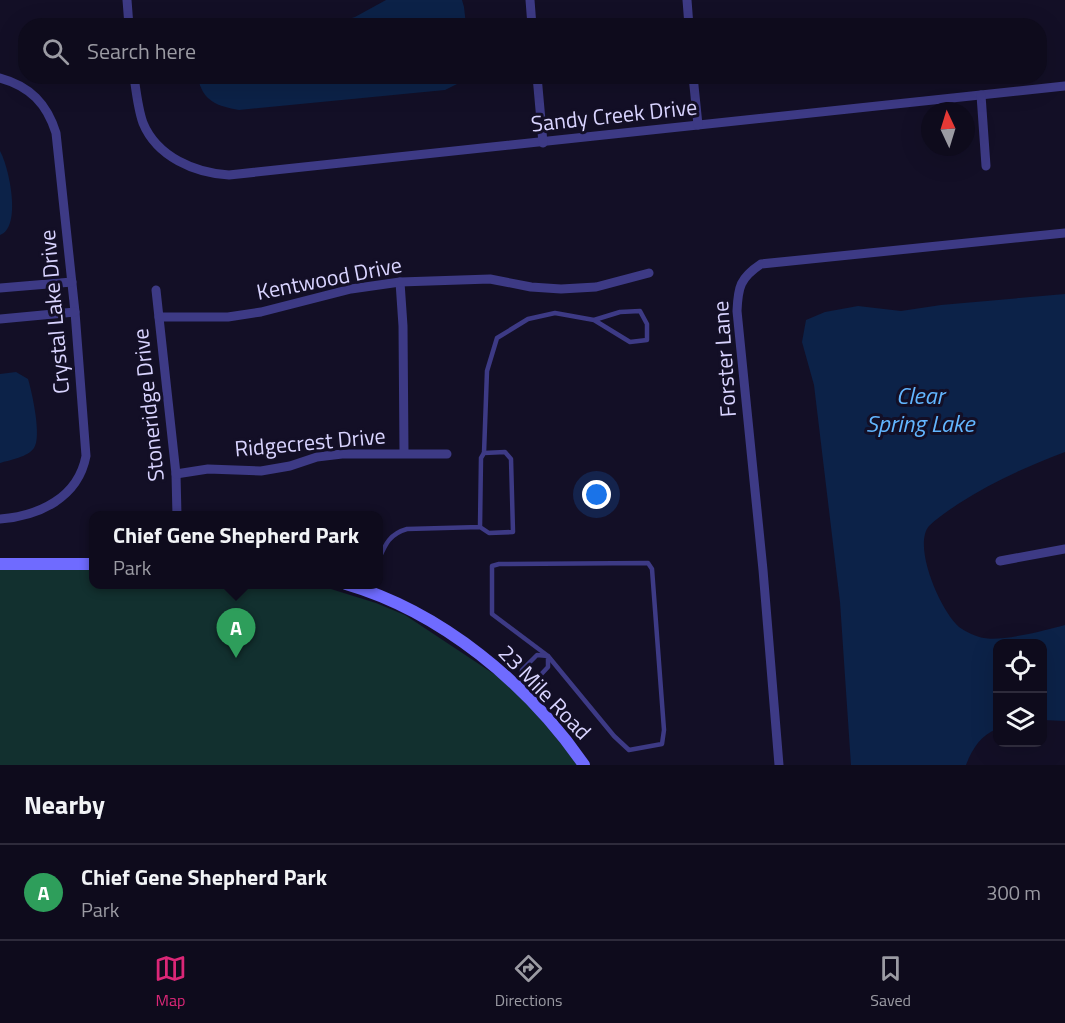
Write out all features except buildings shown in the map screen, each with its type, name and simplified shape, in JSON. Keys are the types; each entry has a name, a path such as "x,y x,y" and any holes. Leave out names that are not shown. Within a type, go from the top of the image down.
{"main road":[{"path":"0,564 89,564"},
{"name":"23 Mile Road","path":"371,589 414,612 458,640 519,686 553,724 584,765"}],"street":[{"path":"127,0 128,18"},
{"path":"530,0 531,18"},
{"path":"687,0 688,18"},
{"name":"Crystal Lake Drive","path":"0,78 22,86 38,98 48,111 58,143 86,449 84,469 77,481 53,503 39,511 0,519"},
{"name":"Sandy Creek Drive","path":"136,84 143,123 149,133 171,156 198,170 214,174 246,174 1065,86"},
{"path":"538,84 543,143"},
{"path":"694,84 698,125"},
{"path":"981,94 987,166"},
{"name":"Forster Lane","path":"779,765 763,570 737,311 738,290 748,273 761,264 1065,233"},
{"name":"Kentwood Drive","path":"159,317 228,317 250,314 351,289 400,282 490,279 531,287 561,289 596,287 649,273"},
{"path":"0,288 72,282"},
{"path":"400,282 404,326 404,453"},
{"name":"Stoneridge Drive","path":"156,290 176,474 177,511"},
{"path":"0,319 75,312"},
{"name":"Ridgecrest Drive","path":"176,474 208,469 261,471 290,466 317,457 342,454 447,454"},
{"path":"1000,561 1065,549"}],"lane":[{"path":"480,527 480,464 484,453 487,371 497,338 528,319 555,313 594,320 630,342 646,340 647,324 640,312 620,312 594,320"},
{"path":"383,549 397,532 407,530 480,527 489,533 513,532 511,459 505,452 484,453"},
{"path":"548,657 492,614 492,566 500,564 648,563 652,569 664,730 662,744 629,750 614,736 548,657 537,655 528,663 522,670 519,686 533,683 542,675 548,667 548,657"}],"green space":[{"path":"0,569 89,569 89,589 331,589 376,603 405,615 500,678 527,703 579,765 0,765"}],"water":[{"path":"386,0 462,0 465,18 352,18"},
{"path":"457,84 445,90 239,110 224,107 212,101 200,85"},
{"path":"0,151 10,182 12,209 11,221 7,230 0,235"},
{"name":"Clear Spring Lake","path":"1065,294 1065,452 997,482 939,517 929,526 925,535 924,548 926,563 937,594 952,619 964,630 992,639 1024,635 1065,625 1065,721 1047,720 1047,639 993,639 993,731 978,743 966,765 851,765 840,602 814,385 802,342 806,320 825,312 858,306 901,311 941,305"},
{"path":"16,372 28,379 36,414 36,442 28,454 0,463 0,374"}],"place":[{"name":"Chief Gene Shepherd Park","path":"236,658"}]}
